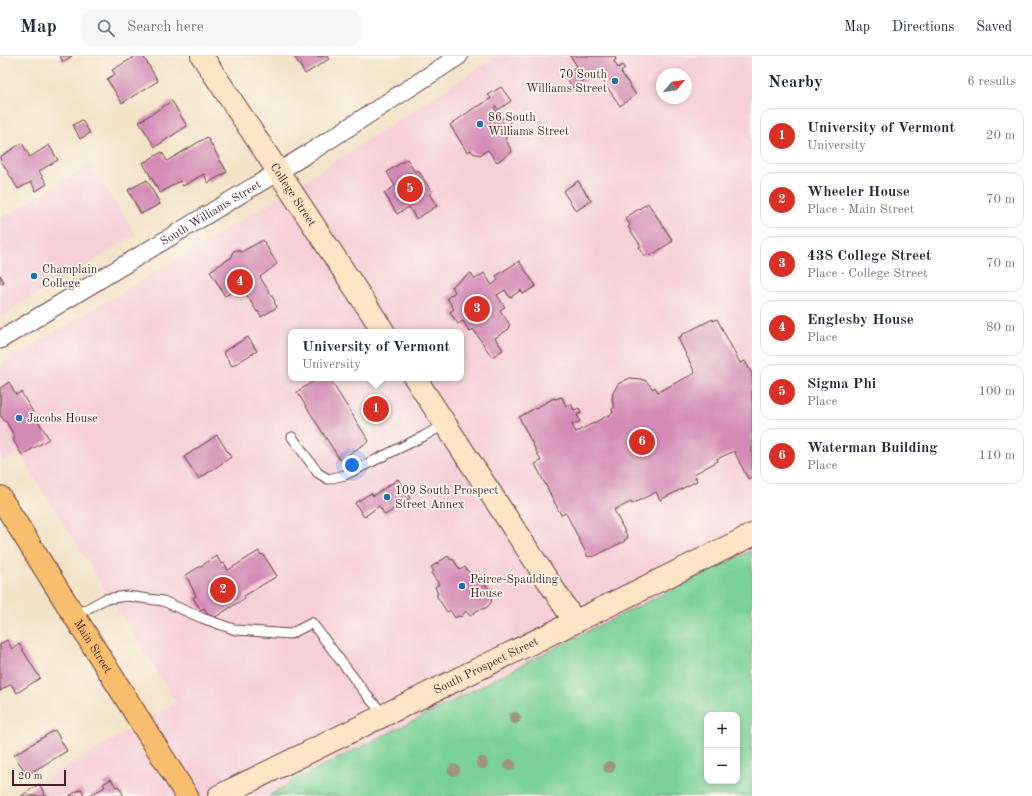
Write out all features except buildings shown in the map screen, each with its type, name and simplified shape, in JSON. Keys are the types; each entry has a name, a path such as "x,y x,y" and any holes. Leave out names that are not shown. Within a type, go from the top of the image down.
{"main road":[{"name":"Main Street","path":"0,497 187,796"}],"street":[{"name":"College Street","path":"202,56 382,329"},
{"name":"South Williams Street","path":"0,340 279,171 459,56"},
{"path":"417,381 575,622"},
{"name":"South Prospect Street","path":"218,796 752,535"}],"lane":[{"path":"292,437 318,473 328,480 345,475 445,424"},
{"path":"74,616 105,599 127,596 163,601 202,618 236,630 290,634 312,623 369,698 384,715"}],"shaded area":[{"path":"497,56 752,56 752,796 18,796 176,702 19,453 0,464 0,365 267,205"},
{"name":"Champlain College","path":"90,165 136,235 0,317 0,220"}],"green space":[{"path":"752,550 752,796 269,796 296,779 431,712 576,637"}],"place":[{"name":"70 South Williams Street","path":"615,81"},
{"name":"86 South Williams Street","path":"480,124"},
{"name":"Sigma Phi","path":"410,189"},
{"name":"Champlain College","path":"34,276"},
{"name":"Englesby House","path":"240,282"},
{"name":"438 College Street","path":"477,309"},
{"name":"University of Vermont","path":"376,409"},
{"name":"Jacobs House","path":"19,418"},
{"name":"Waterman Building","path":"642,442"},
{"name":"109 South Prospect Street Annex","path":"387,497"},
{"name":"Peirce-Spaulding House","path":"462,586"},
{"name":"Wheeler House","path":"223,590"}]}
